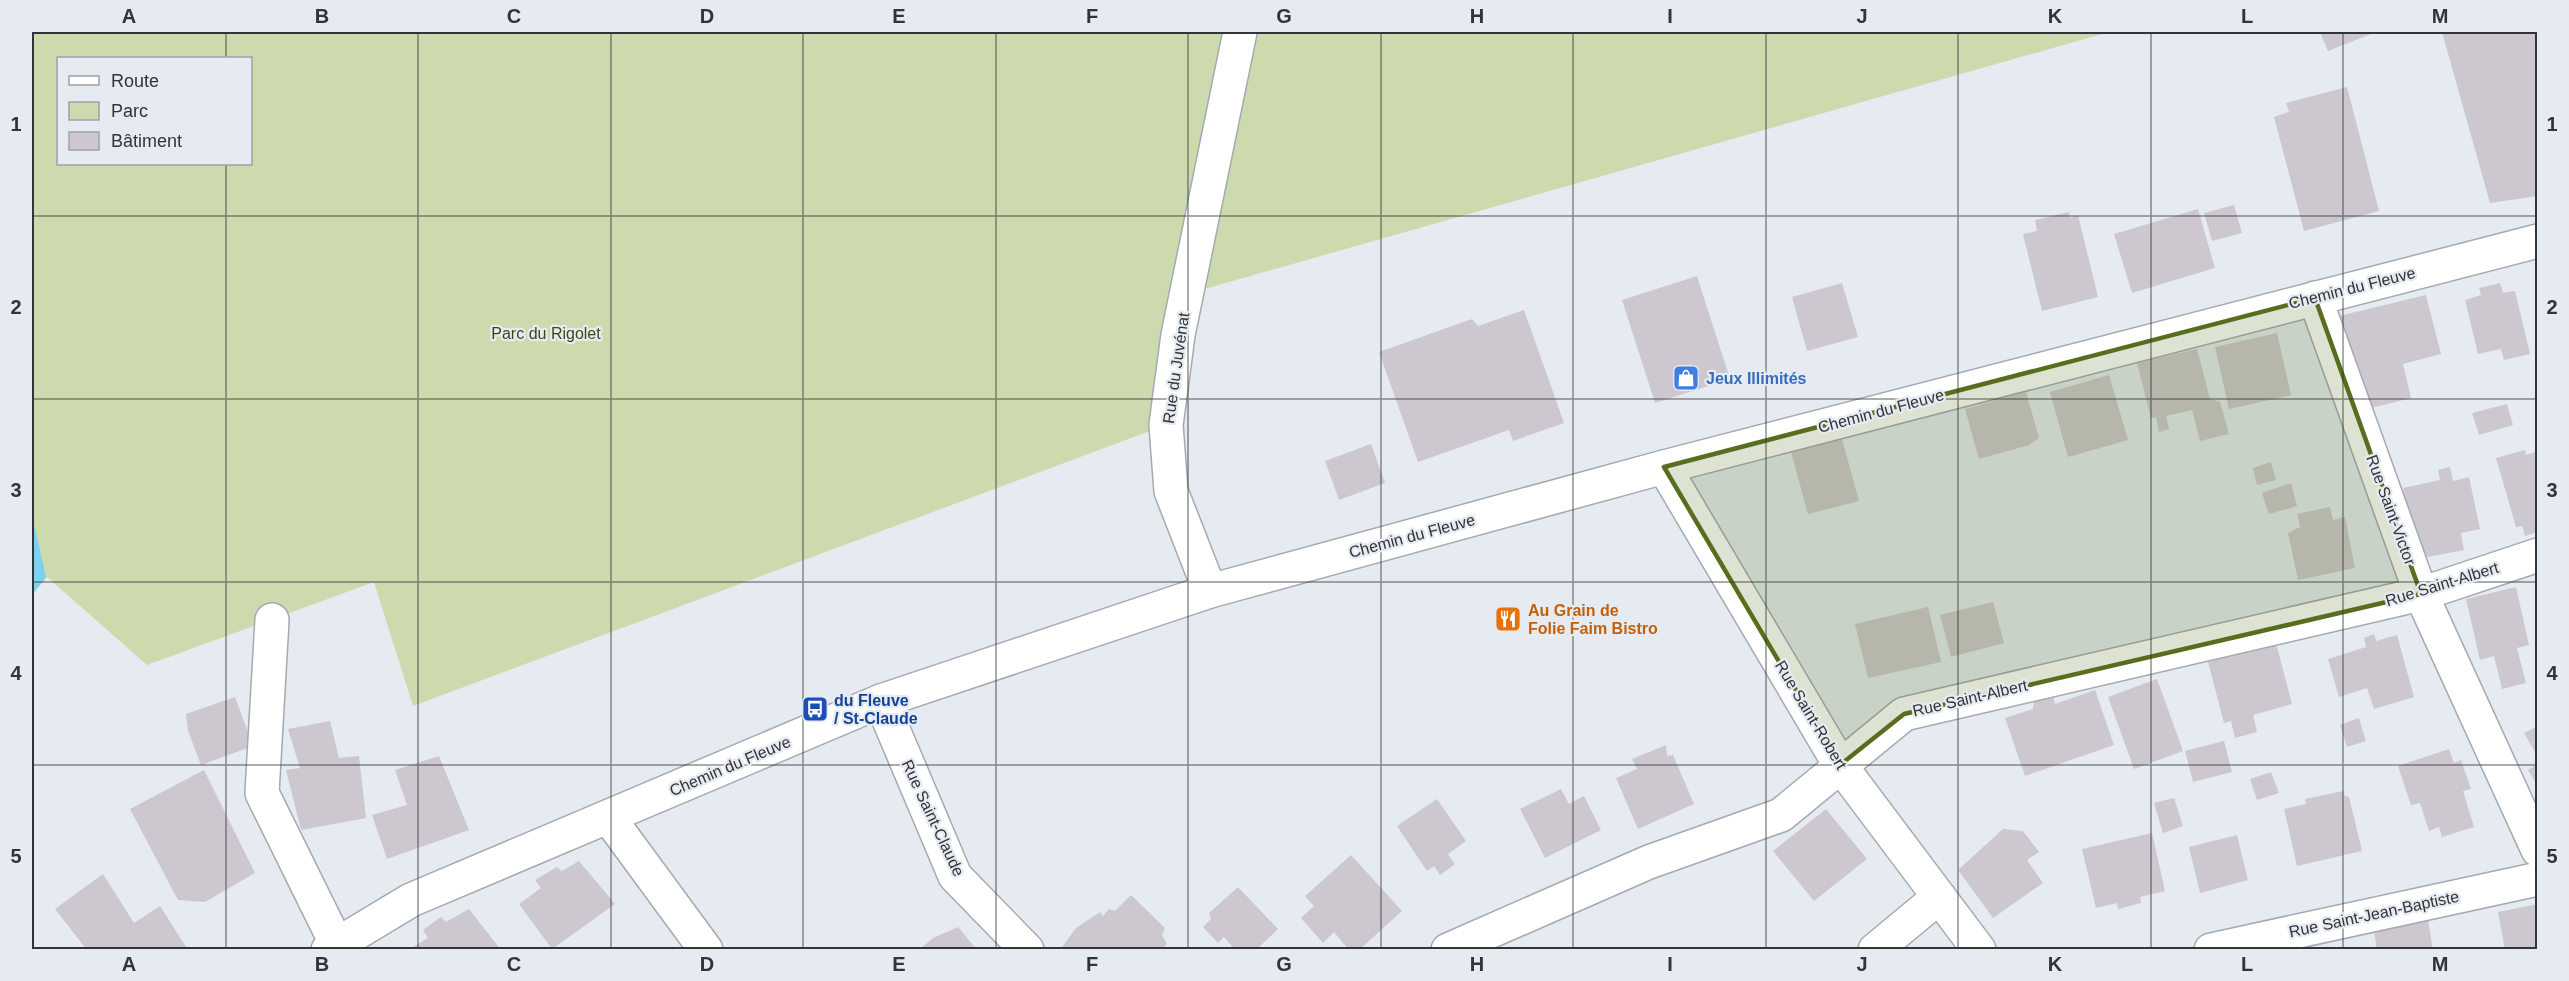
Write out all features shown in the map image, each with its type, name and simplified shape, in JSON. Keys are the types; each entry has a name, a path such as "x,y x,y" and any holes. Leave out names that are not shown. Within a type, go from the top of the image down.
{"street":[{"name":"Rue du Juvénat","path":"1210,591 1171,491 1166,424 1178,335 1240,32"},
{"name":"Chemin du Fleuve","path":"335,947 411,900 881,701 1210,591 1664,467 2538,242"},
{"name":"Rue Saint-Victor","path":"2315,298 2421,594 2538,850"},
{"name":"Rue Saint-Robert","path":"1664,467 1840,765 1979,950"},
{"name":"Rue Saint-Albert","path":"1448,950 1649,862 1781,815 1904,714 2421,594 2538,555"},
{"path":"272,620 262,793 335,947"},
{"name":"Rue Saint-Claude","path":"881,701 956,876 1028,950"},
{"path":"609,818 706,950"},
{"name":"Rue Saint-Jean-Baptiste","path":"2211,950 2538,879"},
{"path":"1875,950 1939,897"}],"highlighted area":[{"path":"2315,298 2421,594 1904,714 1840,765 1664,467"}],"green space":[{"name":"Parc du Rigolet","path":"32,32 2109,32 1187,294 1166,425 413,706 374,582 147,665 47,577 32,595"}],"water":[{"path":"32,516 46,577 32,595"}],"building":[{"path":"2320,32 2370,32 2371,34 2328,51"},
{"path":"2442,32 2538,32 2538,196 2490,203"},
{"path":"2347,87 2379,211 2304,231 2274,117 2289,112 2286,103"},
{"path":"2234,205 2242,233 2212,241 2204,213"},
{"path":"2198,209 2215,268 2132,293 2114,234"},
{"path":"2069,212 2070,218 2078,215 2098,297 2042,311 2023,234 2037,231 2035,220"},
{"path":"1697,276 1730,379 1655,403 1622,300"},
{"path":"1842,283 1858,337 1807,351 1792,297"},
{"path":"2500,283 2503,293 2515,291 2530,354 2504,360 2501,349 2478,354 2465,300 2481,295 2479,288"},
{"path":"2426,295 2441,354 2403,364 2411,398 2363,410 2339,316"},
{"path":"1524,310 1564,423 1513,441 1509,430 1418,462 1379,352 1472,319 1478,326"},
{"path":"2277,333 2291,395 2229,409 2215,347"},
{"path":"2197,349 2210,399 2220,402 2229,434 2200,441 2192,410 2166,416 2169,429 2159,432 2156,417 2151,418 2137,363"},
{"path":"2109,375 2128,440 2068,457 2050,392"},
{"path":"2026,392 2039,438 2029,445 1979,459 1965,409"},
{"path":"2507,404 2513,425 2479,435 2472,413"},
{"path":"1842,439 1859,501 1808,514 1791,452"},
{"path":"1371,444 1385,483 1339,500 1325,461"},
{"path":"2525,450 2526,455 2538,451 2538,532 2525,536 2522,526 2516,527 2496,458"},
{"path":"2271,462 2276,480 2257,485 2253,468"},
{"path":"2450,467 2453,481 2469,477 2480,529 2461,533 2464,550 2417,559 2403,488 2440,480 2438,470"},
{"path":"2291,483 2297,506 2269,514 2262,493"},
{"path":"2330,507 2333,520 2345,517 2355,568 2298,580 2288,533 2300,527 2297,514"},
{"path":"2516,587 2529,645 2517,648 2526,683 2502,689 2494,656 2480,660 2466,599"},
{"path":"1993,602 2004,643 1951,657 1940,615"},
{"path":"1928,607 1941,662 1868,678 1855,624"},
{"path":"2374,634 2376,641 2397,635 2414,697 2374,709 2367,688 2339,697 2328,659 2366,647 2364,638"},
{"path":"2276,643 2292,704 2253,715 2257,732 2235,738 2231,721 2224,723 2208,662"},
{"path":"2157,679 2183,751 2134,769 2108,697"},
{"path":"2095,690 2114,745 2025,776 2005,718 2033,709 2034,701 2053,695 2055,704"},
{"path":"235,697 253,746 201,765 188,731 186,714"},
{"path":"2359,718 2366,741 2347,747 2340,725"},
{"path":"330,721 339,758 359,756 366,818 301,830 286,770 300,768 288,729"},
{"path":"2538,726 2538,757 2524,733"},
{"path":"2224,741 2232,772 2193,782 2185,751"},
{"path":"1666,745 1667,756 1673,755 1694,804 1638,829 1616,778 1637,769 1632,759"},
{"path":"2449,749 2454,763 2461,760 2471,789 2463,791 2474,827 2442,837 2439,827 2429,831 2420,803 2411,805 2398,766"},
{"path":"439,756 469,830 387,859 372,815 407,805 395,770"},
{"path":"2538,764 2538,787 2528,770"},
{"path":"204,770 255,873 205,902 178,900 130,809"},
{"path":"2271,772 2279,793 2257,800 2250,779"},
{"path":"1561,789 1569,804 1584,796 1601,830 1545,858 1520,809"},
{"path":"2343,791 2345,796 2349,797 2362,851 2297,866 2284,809 2306,804 2305,799"},
{"path":"2174,798 2183,826 2163,833 2154,803"},
{"path":"1437,799 1466,841 1448,854 1455,864 1440,875 1434,866 1427,871 1397,826"},
{"path":"1826,809 1867,859 1814,901 1773,851"},
{"path":"2003,829 2023,831 2039,852 2027,860 2043,883 1993,918 1958,870"},
{"path":"2152,833 2165,891 2140,897 2141,903 2118,909 2117,903 2096,908 2082,849"},
{"path":"2237,835 2248,880 2200,893 2189,847"},
{"path":"1351,855 1402,911 1359,950 1349,950 1334,932 1323,943 1301,918 1314,906 1305,896"},
{"path":"579,861 615,904 552,949 519,904 541,888 535,880 557,867 562,871"},
{"path":"103,874 134,923 160,906 188,950 87,950 55,909"},
{"path":"1238,887 1278,929 1256,950 1235,950 1224,937 1218,943 1203,927 1211,919 1209,913"},
{"path":"1131,895 1165,928 1162,935 1167,944 1161,950 1060,950 1076,928 1100,912 1103,916 1109,909 1115,911"},
{"path":"2538,904 2538,948 2505,950 2498,912"},
{"path":"469,909 501,950 408,950 428,938 423,930 441,917 446,922"},
{"path":"2428,920 2433,950 2377,950 2374,931"},
{"path":"958,927 977,950 919,950 933,938"}],"place":[{"name":"Jeux Illimités","path":"1686,378"},
{"name":"Au Grain de Folie Faim Bistro","path":"1508,619"},
{"name":"du Fleuve / St-Claude","path":"815,709"}]}
